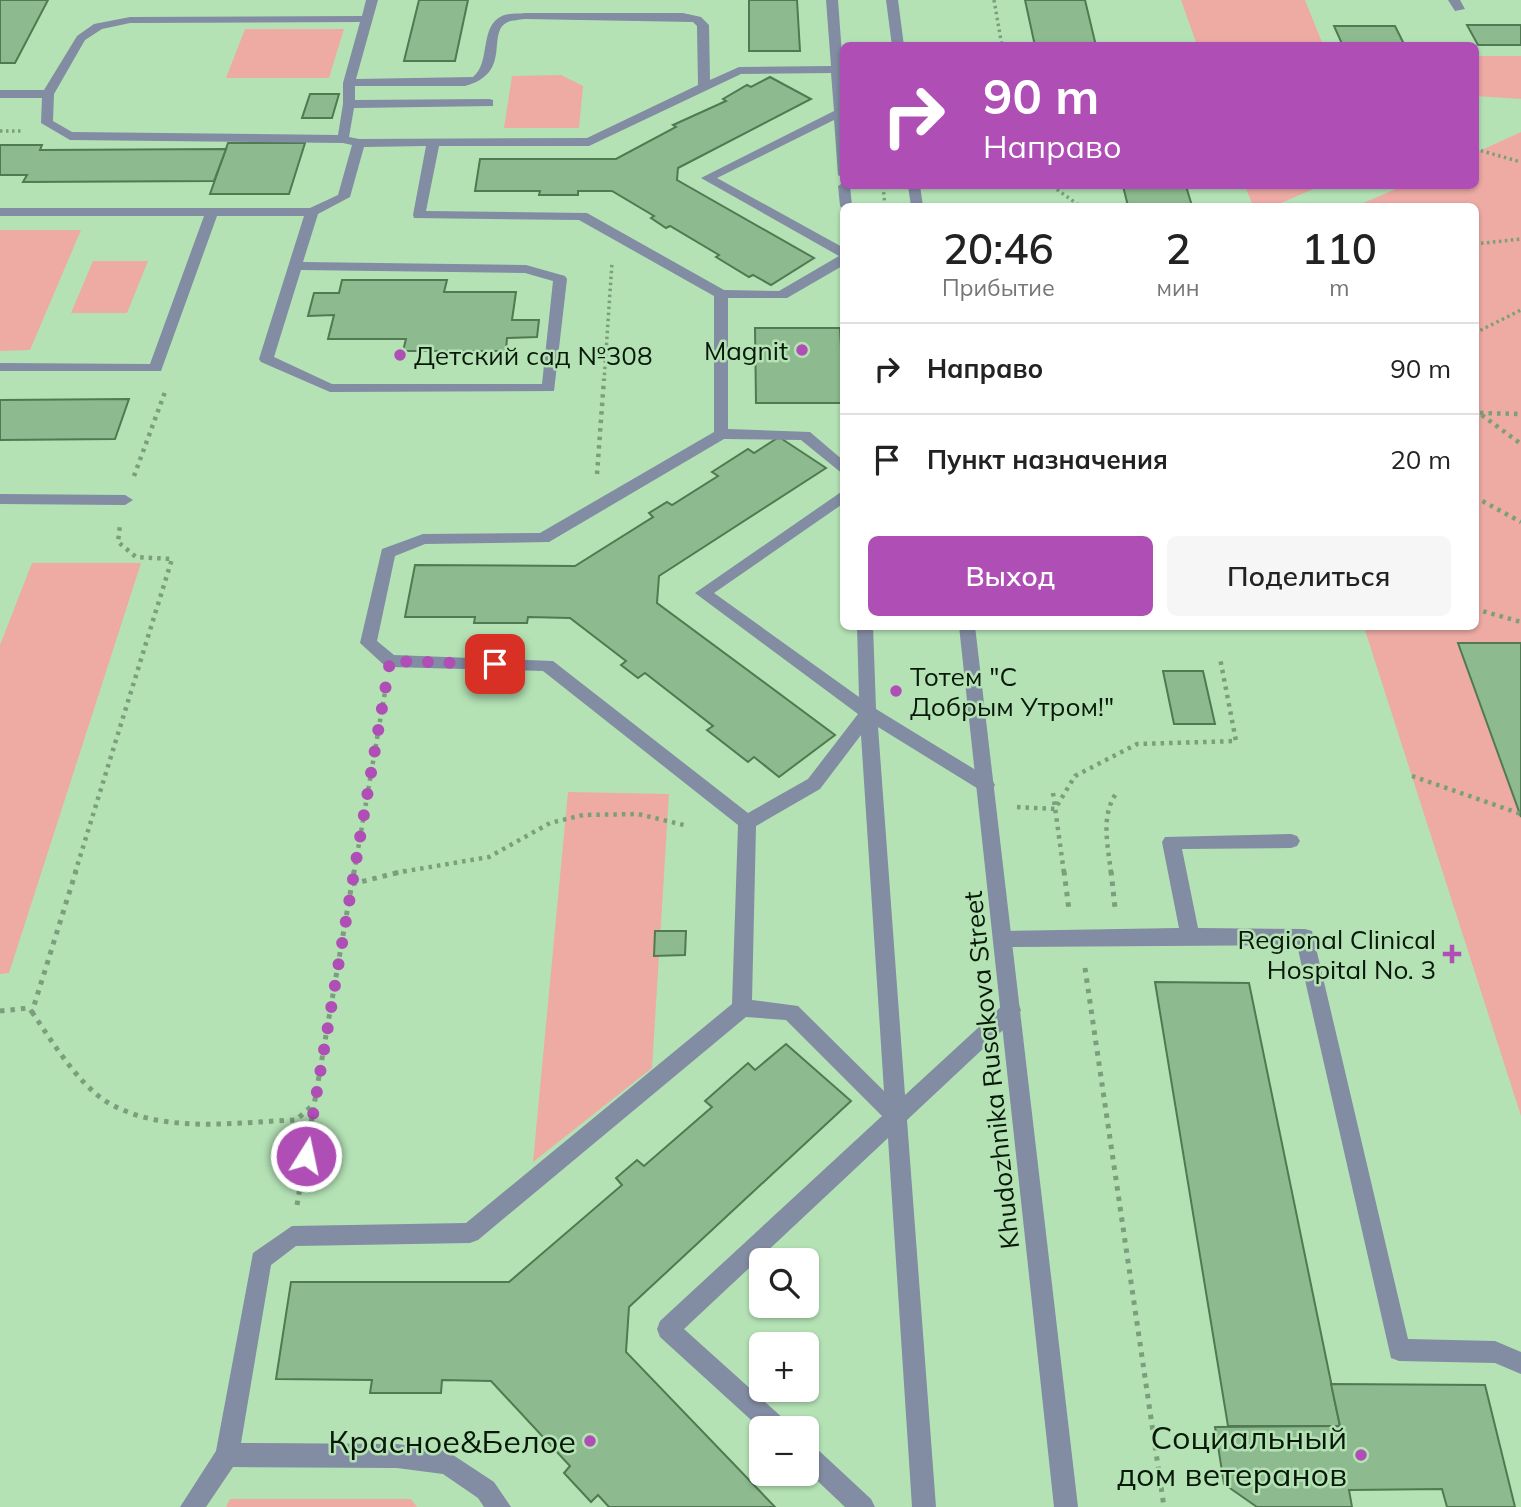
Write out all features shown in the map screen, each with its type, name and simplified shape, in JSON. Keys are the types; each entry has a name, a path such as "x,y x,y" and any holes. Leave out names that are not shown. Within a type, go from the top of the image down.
{"street":[{"path":"343,139 349,104 349,83 372,0"},
{"path":"832,0 840,113 707,177 840,252"},
{"path":"892,0 897,42"},
{"path":"349,83 465,82 477,79 485,73 496,27 504,19 525,16 683,16 697,19 703,25 704,87"},
{"path":"367,19 130,20 99,26 81,38 48,94 47,123 70,136 343,139 359,143 589,142 739,71 835,69"},
{"path":"0,94 48,94"},
{"path":"349,104 489,103"},
{"path":"0,212 312,212 344,197 359,143"},
{"path":"433,143 419,215 582,216 721,294 782,295 840,261"},
{"path":"0,367 156,368 212,212"},
{"path":"295,266 526,269 560,279 549,388 330,388 266,359 295,266 312,212"},
{"path":"721,294 721,434"},
{"path":"747,822 547,665 390,661 368,643 388,553 424,539 544,538 721,434 805,435 840,466"},
{"path":"840,498 703,593 869,713 986,785"},
{"path":"0,499 125,500"},
{"path":"865,630 924,1507"},
{"name":"Khudozhnika Rusakova Street","path":"967,630 1066,1507"},
{"path":"747,822 814,784 869,713"},
{"path":"742,1008 747,822"},
{"path":"1190,936 1171,842 1291,841"},
{"path":"1003,939 1306,937 1399,1350 1495,1352 1518,1359 1521,1363"},
{"path":"191,1507 227,1455 261,1260 292,1236 470,1233 742,1008 791,1012 896,1116"},
{"path":"764,1416 668,1329 1011,1010"},
{"path":"227,1455 397,1456 447,1463 486,1490 499,1507"},
{"path":"819,1466 863,1507"}],"path":[{"path":"994,0 1001,42"},
{"path":"1479,150 1521,162"},
{"path":"1056,189 1076,203"},
{"path":"595,508 614,234"},
{"path":"1479,244 1521,239"},
{"path":"1479,331 1521,310"},
{"path":"0,1011 29,1008 32,1012 172,559 136,557 118,542 125,500 167,385 156,368"},
{"path":"1479,412 1521,414"},
{"path":"1479,413 1521,444"},
{"path":"1479,499 1521,522"},
{"path":"1479,610 1521,622"},
{"path":"1055,809 1074,776 1138,744 1236,741 1220,659"},
{"path":"292,1236 390,661"},
{"path":"1412,776 1521,814"},
{"path":"1117,792 1108,805 1106,822 1111,887 1121,937"},
{"path":"1053,793 1073,938"},
{"path":"988,806 1055,809"},
{"path":"352,884 395,872 492,856 550,823 573,818 607,813 654,817 688,826"},
{"path":"1084,958 1164,1507"},
{"path":"29,1008 66,1062 106,1101 148,1119 180,1123 296,1120 315,1102"}],"shaded area":[{"path":"1181,0 1305,0 1322,42 1196,42"},
{"path":"245,29 344,29 329,78 226,78"},
{"path":"1479,56 1521,56 1521,99 1479,96"},
{"path":"561,75 583,86 579,128 504,128 512,76"},
{"path":"1521,132 1521,1116 1365,630 1479,630 1479,203 1363,203 1396,189 1479,189 1479,151"},
{"path":"1246,189 1313,189 1281,203 1252,203"},
{"path":"0,230 81,230 30,350 0,351"},
{"path":"93,261 148,261 127,313 71,313"},
{"path":"32,563 141,563 9,973 0,974 0,645"},
{"path":"568,792 669,794 652,1068 533,1162"},
{"path":"230,1499 411,1499 417,1507 226,1507"}],"building":[{"path":"0,0 48,0 15,63 0,63"},
{"path":"419,0 468,0 455,61 404,61"},
{"path":"749,0 797,0 800,51 749,51"},
{"path":"1025,0 1085,0 1095,42 1034,42"},
{"path":"1467,25 1521,25 1521,45 1479,45"},
{"path":"1334,26 1395,26 1403,42 1341,42"},
{"path":"770,77 811,99 678,168 677,180 814,258 771,285 753,275 749,277 716,257 719,255 670,226 666,228 651,218 654,216 612,191 578,191 578,195 539,195 540,191 475,191 480,159 616,159 676,127 673,125 726,101 723,99 747,85 751,87"},
{"path":"310,94 339,94 332,118 302,118"},
{"path":"228,143 305,143 289,194 210,194"},
{"path":"0,145 42,145 40,150 226,149 214,181 23,182 27,175 0,175"},
{"path":"1124,189 1187,189 1191,203 1127,203"},
{"path":"342,280 447,280 444,292 516,292 512,320 539,320 537,337 507,338 506,351 403,351 406,339 328,339 334,315 308,316 314,293 339,293"},
{"path":"755,328 840,328 840,403 756,403"},
{"path":"129,399 115,439 0,440 0,400"},
{"path":"779,437 826,468 659,576 657,603 835,735 779,777 754,757 748,762 707,730 713,726 645,673 638,678 621,665 626,661 570,618 528,617 527,623 474,623 475,617 405,617 415,565 575,566 653,517 649,513 667,502 672,505 718,476 712,472 748,449 754,453"},
{"path":"1458,643 1521,643 1521,817"},
{"path":"1163,671 1203,671 1215,724 1174,724"},
{"path":"655,931 686,931 685,955 654,956"},
{"path":"1155,982 1249,983 1340,1426 1228,1426"},
{"path":"786,1044 851,1101 629,1307 626,1352 749,1480 749,1486 755,1486 775,1507 609,1507 598,1495 591,1502 564,1473 570,1466 491,1381 442,1380 441,1393 370,1393 372,1380 276,1379 291,1282 509,1282 622,1185 616,1178 637,1160 644,1166 712,1107 705,1101 748,1063 755,1070"},
{"name":"Социальный дом ветеранов","path":"1331,1384 1485,1385 1515,1507 1447,1507 1442,1489 1349,1490 1352,1507 1257,1507 1224,1484 1215,1427 1340,1426"}],"place":[{"name":"Magnit","path":"802,350"},
{"name":"Детский сад №308","path":"400,355"},
{"name":"Тотем \"С Добрым Утром!\"","path":"896,691"},
{"name":"Regional Clinical Hospital No. 3","path":"1452,954"},
{"name":"Красное&Белое","path":"590,1441"},
{"name":"Социальный дом ветеранов","path":"1361,1455"}],"route":[{"path":"306,1156 390,661 495,664"}]}
